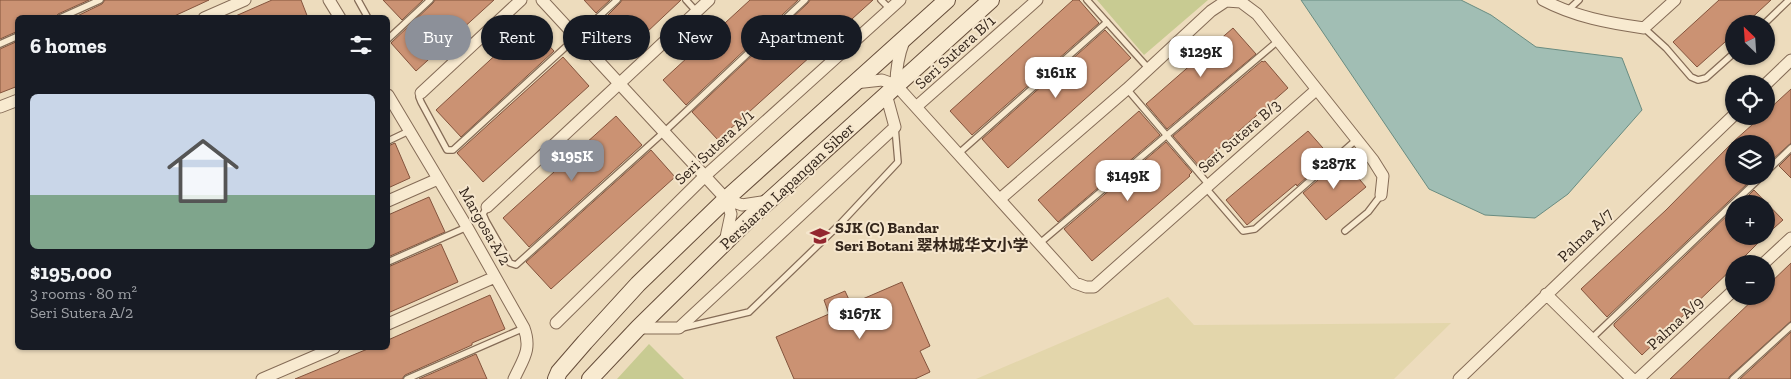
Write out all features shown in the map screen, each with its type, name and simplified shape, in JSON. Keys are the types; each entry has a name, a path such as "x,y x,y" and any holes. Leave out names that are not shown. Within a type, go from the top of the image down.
{"main road":[{"name":"Persiaran Lapangan Siber","path":"556,379 559,372 638,284 726,200 947,0"},
{"name":"Persiaran Lapangan Siber","path":"590,379 638,328 771,200 991,0"}],"street":[{"path":"211,15 245,0"},
{"path":"329,0 338,15"},
{"path":"421,93 521,0"},
{"path":"542,0 563,23"},
{"path":"487,207 709,0"},
{"name":"Seri Sutera A/1","path":"556,323 705,176 900,0"},
{"name":"Seri Sutera B/1","path":"916,108 1037,0"},
{"path":"1544,0 1566,11 1604,22 1644,28 1675,0"},
{"path":"1000,200 1127,89 1211,12 1226,1 1241,2 1257,14 1278,40 1373,160 1383,176 1382,195"},
{"path":"638,328 679,328 896,127 891,90 898,54 905,38"},
{"path":"598,60 726,200 731,214 725,244"},
{"path":"1775,75 1791,60"},
{"path":"855,84 882,80 891,90 916,108 1040,244"},
{"name":"Seri Sutera B/3","path":"1040,244 1075,283 1086,287 1094,287 1316,90"},
{"name":"Margosa A/2","path":"390,99 467,227 524,328 528,339 526,351 514,379"},
{"path":"0,107 15,101"},
{"name":"Palma A/7","path":"1459,379 1725,124"},
{"path":"390,200 438,179"},
{"path":"726,200 742,205 771,200"},
{"path":"1773,255 1791,238"},
{"path":"390,323 495,277"},
{"path":"1546,294 1632,379"},
{"name":"Palma A/9","path":"1638,379 1725,298"},
{"path":"262,379 329,350"}],"lane":[{"path":"67,15 100,0"},
{"path":"358,0 366,15"},
{"path":"390,37 430,0"},
{"path":"600,15 617,0"},
{"path":"686,0 696,11"},
{"path":"487,207 483,214 486,221 510,263 516,265 664,132 805,0"},
{"path":"881,0 890,9"},
{"path":"1087,0 1149,69"},
{"path":"1566,11 1579,0"},
{"path":"1773,15 1789,0"},
{"path":"958,154 1107,22"},
{"path":"1644,28 1666,48 1691,77 1698,80 1706,78 1725,61"},
{"path":"0,44 15,37"},
{"path":"1040,244 1278,40"},
{"path":"421,93 421,102 443,143 447,150 453,150 563,49"},
{"path":"1127,89 1167,135 1243,231 1255,229 1356,140"},
{"path":"679,328 750,312 840,224 898,162 896,127"},
{"path":"390,140 409,131"},
{"path":"1775,163 1791,148"},
{"path":"1591,339 1753,185"},
{"path":"1345,230 1368,212 1382,195"},
{"path":"390,261 467,227"},
{"path":"1733,379 1791,326"},
{"path":"407,379 524,328"}],"shaded area":[{"path":"1168,297 1194,325 1451,323 1394,379 976,379"}],"green space":[{"path":"1097,0 1208,0 1144,55"},
{"path":"649,344 684,379 617,379"}],"water":[{"path":"1301,0 1461,0 1491,15 1536,47 1622,58 1642,110 1568,194 1535,218 1485,215 1429,189"}],"building":[{"path":"0,0 89,0 57,15 15,15 15,32 0,39"},
{"path":"105,0 209,0 176,15 79,15 102,4"},
{"path":"272,0 301,0 307,15 238,15"},
{"path":"383,0 423,0 405,15 402,20"},
{"path":"435,0 494,0 471,21 471,15 420,15"},
{"path":"584,0 610,0 596,13"},
{"path":"622,0 681,0 665,15 660,15 660,20 650,29 650,15 608,15"},
{"path":"750,0 798,0 782,15 741,15 741,53 686,105 663,80 685,60 731,60 731,17"},
{"path":"810,0 873,0 856,15 795,15"},
{"path":"1073,0 1079,0 1099,23 972,135 950,111"},
{"path":"1719,0 1771,0 1755,15 1725,15 1725,42 1697,67 1673,42"},
{"path":"1233,28 1256,54 1167,129 1146,104"},
{"path":"405,30 405,59 391,43"},
{"path":"1105,30 1131,58 1008,168 982,139"},
{"path":"15,42 15,87 0,93 0,49"},
{"path":"563,57 563,60 566,60 589,86 483,182 457,153"},
{"path":"406,60 428,60 416,71"},
{"path":"490,60 544,60 461,137 436,110"},
{"path":"747,60 807,60 718,140 692,112"},
{"path":"1262,61 1265,61 1288,88 1199,166 1173,136"},
{"path":"1791,89 1791,143 1775,157 1775,135 1741,135 1752,125 1775,125 1775,104"},
{"path":"1139,111 1160,135 1058,222 1038,200"},
{"path":"616,116 642,145 529,247 503,218"},
{"path":"1308,131 1330,156 1297,186 1296,184 1247,225 1226,200"},
{"path":"1166,142 1192,172 1190,176 1092,261 1064,229"},
{"path":"395,143 410,178 390,187 390,145"},
{"path":"651,150 675,177 551,289 526,262"},
{"path":"1725,150 1725,185 1746,185 1735,195 1725,195 1725,205 1607,317 1581,289 1666,210"},
{"path":"1791,154 1791,178 1779,166"},
{"path":"1342,159 1366,187 1326,220 1303,193"},
{"path":"1754,190 1759,195 1749,195"},
{"path":"429,197 445,232 390,256 390,214"},
{"path":"1775,212 1783,220 1775,227"},
{"path":"1725,218 1725,245 1756,245 1746,255 1725,255 1725,276 1642,355 1614,324"},
{"path":"441,244 458,282 390,312 390,266"},
{"path":"1791,263 1791,321 1728,379 1670,379 1748,305 1775,305 1775,278"},
{"path":"902,282 930,346 920,351 930,372 915,379 794,379 776,337 829,314 824,300 845,291 851,304"},
{"path":"490,295 505,329 405,375 402,379 295,379 365,350 390,350 390,339"},
{"path":"1791,332 1791,379 1740,379"},
{"path":"476,354 487,379 419,379"}],"place":[{"name":"SJK (C) Bandar Seri Botani 翠林城华文小学","path":"820,236"}]}
